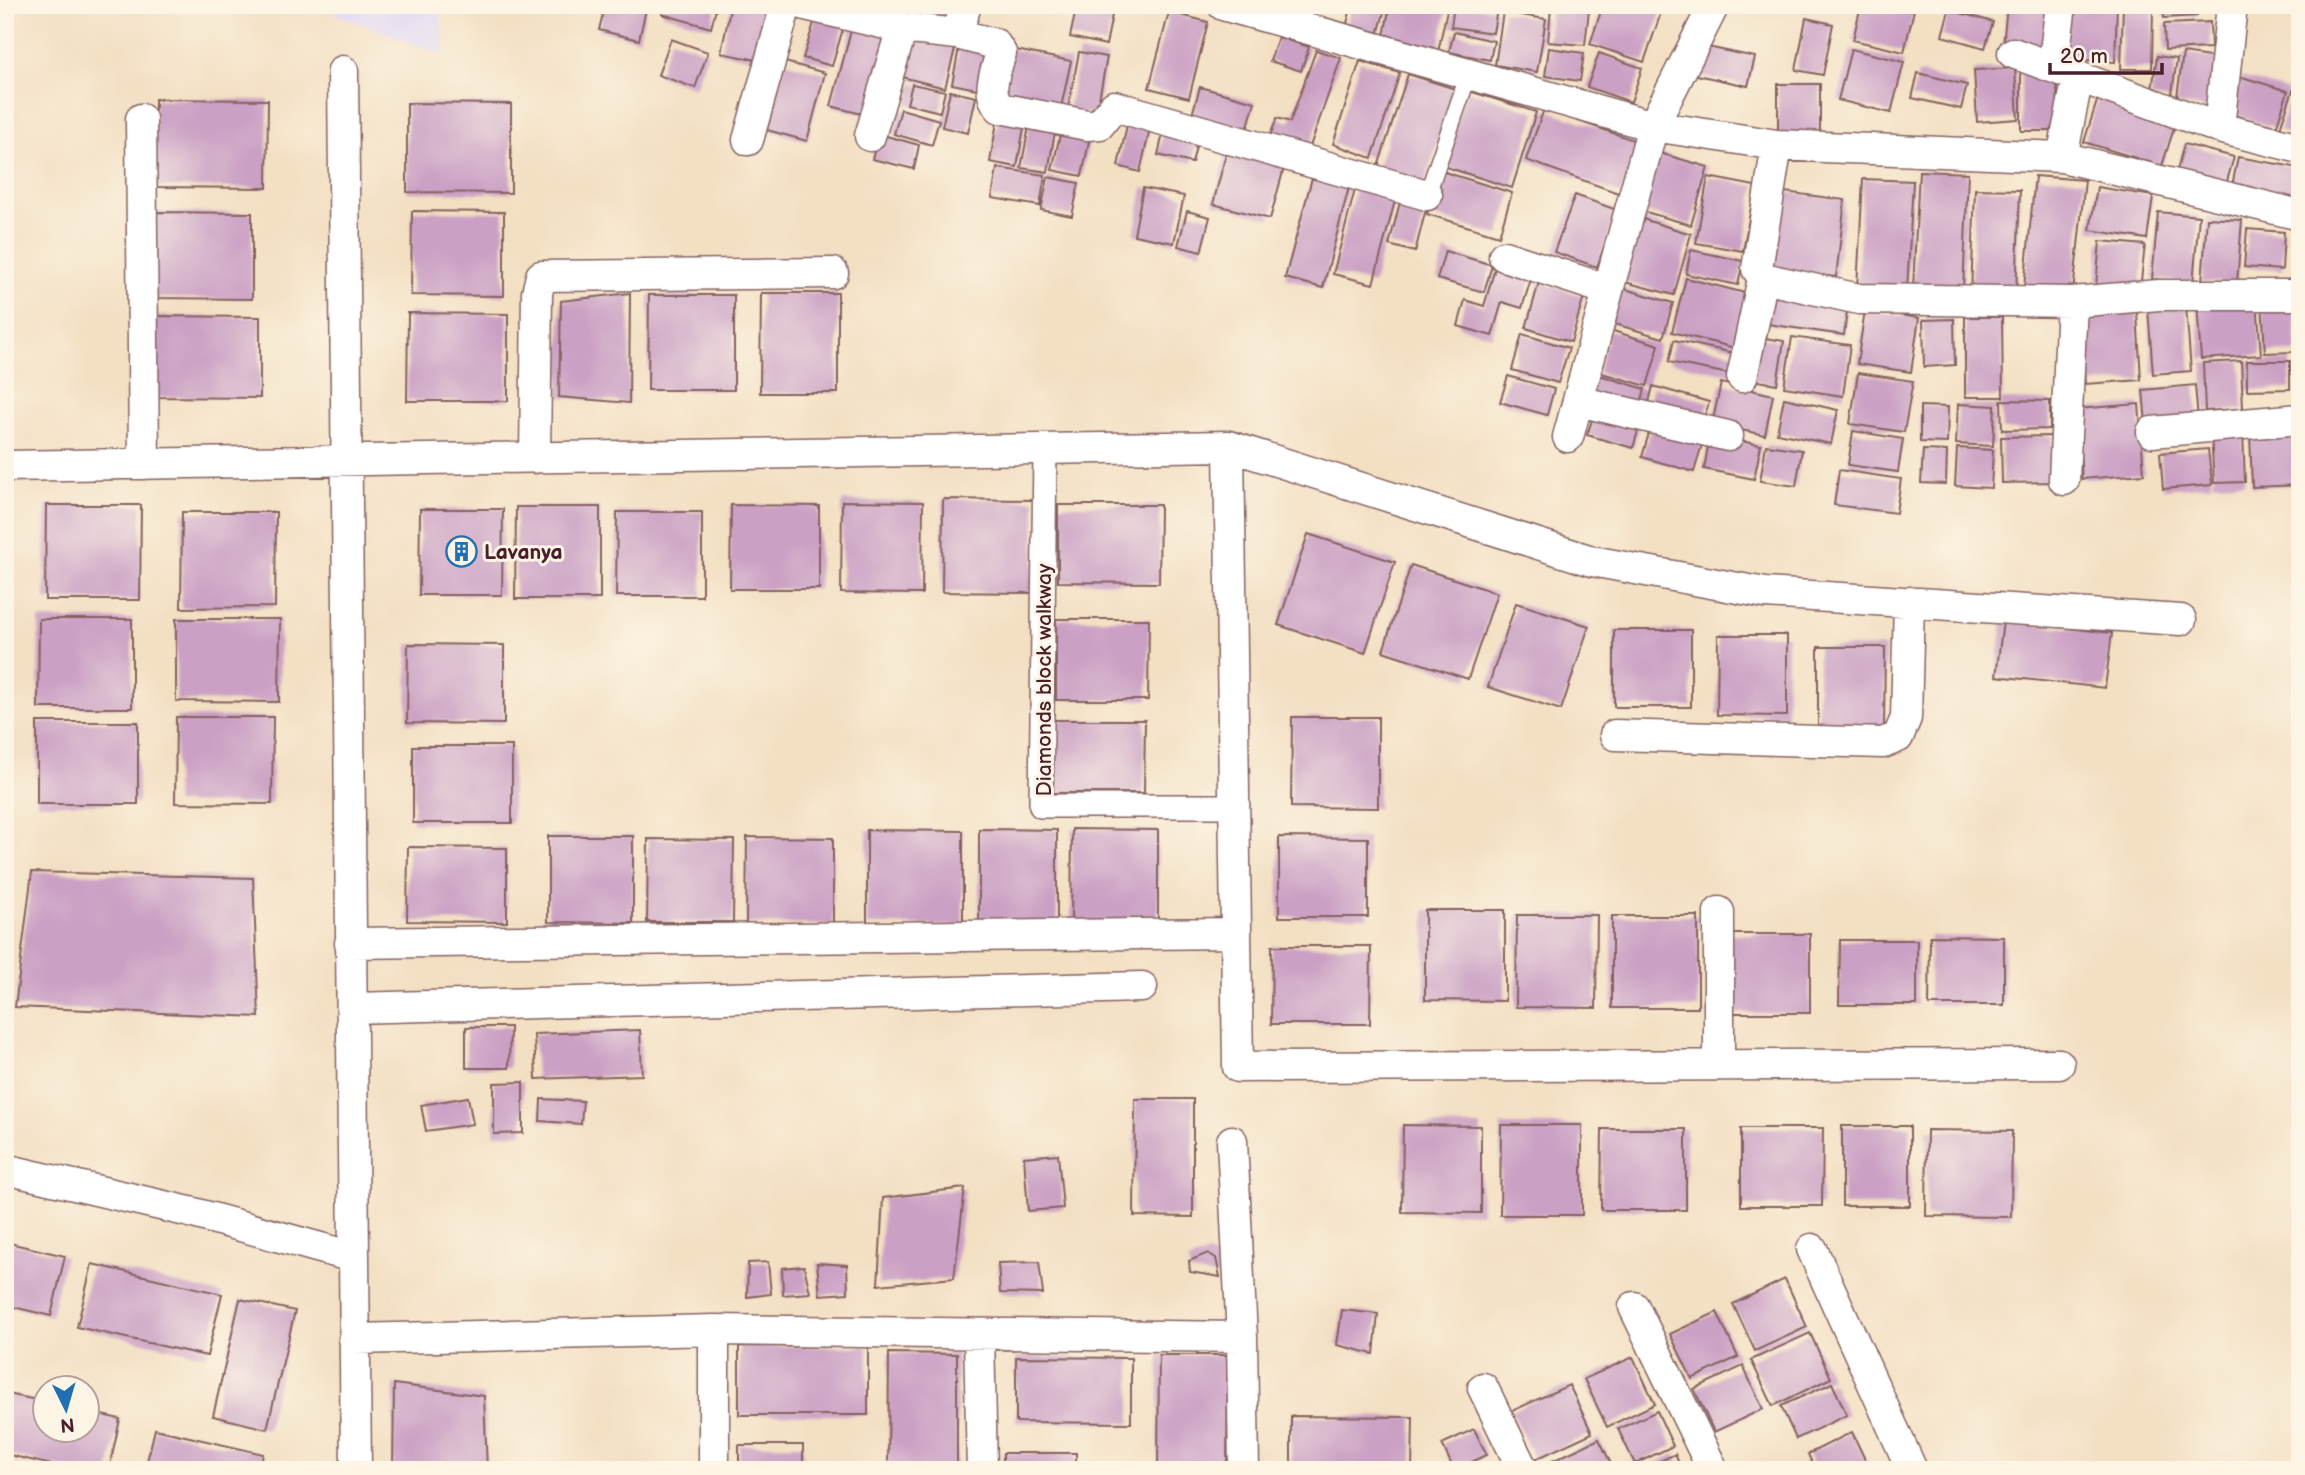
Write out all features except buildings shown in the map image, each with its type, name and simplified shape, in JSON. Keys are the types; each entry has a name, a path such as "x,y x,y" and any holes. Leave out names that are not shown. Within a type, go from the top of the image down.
{"street":[{"path":"748,140 786,5"},
{"path":"805,5 902,28 957,34 995,44 1002,53 992,85 993,101 1000,108 1087,125 1100,124 1114,106 1427,195"},
{"path":"957,34 966,5"},
{"path":"1223,5 1653,126 1777,145 2062,157 2300,215"},
{"path":"1568,437 1653,126 1714,5"},
{"path":"2061,5 2066,72 2062,157"},
{"path":"2219,128 2232,5"},
{"path":"870,136 902,28"},
{"path":"2013,53 2219,128 2300,148"},
{"path":"343,71 356,1470"},
{"path":"141,119 144,464"},
{"path":"1777,145 1757,269 1763,278 1859,299 2071,302 2159,295 2300,295"},
{"path":"1504,256 1608,290"},
{"path":"535,458 537,293 541,276 833,273"},
{"path":"1742,377 1763,278"},
{"path":"2064,480 2071,302"},
{"path":"1578,401 1728,436"},
{"path":"2151,432 2300,419"},
{"path":"5,466 1229,446 1592,561 1765,593 2181,620"},
{"path":"1229,446 1238,1067 1719,1063 2059,1064"},
{"name":"Diamonds block walkway","path":"1045,449 1041,806 1233,807"},
{"path":"1615,735 1883,743 1898,737 1906,718 1909,603"},
{"path":"1719,912 1719,1063"},
{"path":"350,943 1236,933"},
{"path":"353,1009 1142,987"},
{"path":"1232,1141 1242,1337 1244,1470"},
{"path":"5,1169 190,1212 353,1257"},
{"path":"1812,1249 1912,1470"},
{"path":"1634,1307 1713,1470"},
{"path":"355,1339 714,1330 1242,1337"},
{"path":"714,1330 714,1470"},
{"path":"979,1334 982,1470"},
{"path":"1483,1388 1523,1470"}],"lane":[{"path":"1427,195 1468,76"}],"shaded area":[{"path":"313,5 441,5 444,54 427,49"}],"place":[{"name":"Lavanya","path":"461,552"}]}
